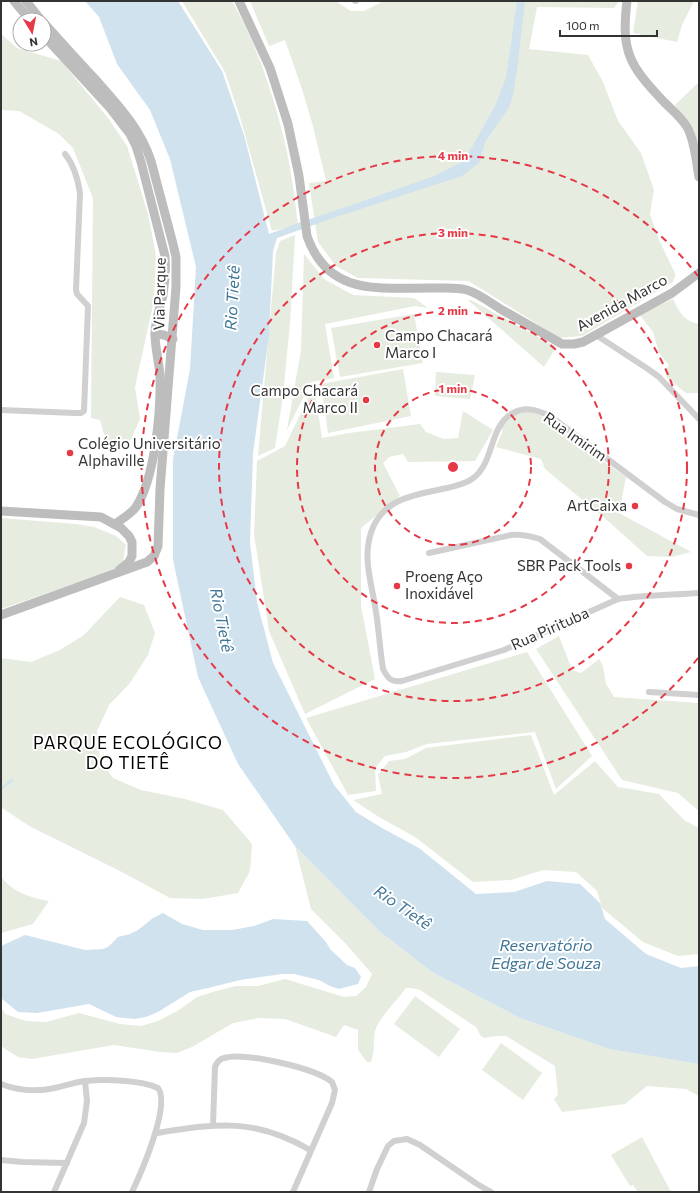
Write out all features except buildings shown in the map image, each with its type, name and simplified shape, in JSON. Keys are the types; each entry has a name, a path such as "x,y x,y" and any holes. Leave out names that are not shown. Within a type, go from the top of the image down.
{"main road":[{"path":"14,1 23,12"},
{"path":"26,1 35,12"},
{"name":"Avenida Marco","path":"239,1 270,68 283,107 299,176 307,236 316,256 323,266 331,273 343,280 359,286 381,288 448,288 466,290 562,344 583,342 672,293 699,273"},
{"path":"627,1 625,33 629,54 641,77 687,127 692,140 699,177"},
{"name":"Via Parque","path":"52,32 129,118 137,129 148,151 176,257 173,339 160,489 158,546 154,556 147,562 113,574"},
{"name":"Via Parque","path":"52,45 117,116 130,134 136,146 143,169 165,256 165,282 155,334 160,375 159,405 152,465 144,491 136,508 114,524"},
{"path":"155,334 164,335 173,339"},
{"path":"1,511 101,517 121,528 129,536 132,542 133,551 129,562 113,574 1,615"}],"street":[{"path":"1,410 75,413 84,411 88,306 77,294 76,290 80,194 78,179 69,159 65,154"},
{"path":"596,335 659,377 699,419"},
{"name":"Rua Imirim","path":"402,681 390,680 386,677 383,669 377,612 367,562 368,546 374,526 380,515 394,503 408,496 454,486 471,480 483,468 499,426 503,420 512,414 528,409 536,410 550,416 665,502 677,509 699,515"},
{"path":"429,553 521,534 540,540 618,599"},
{"name":"Rua Pirituba","path":"402,681 504,650 618,599 699,593"},
{"path":"649,692 699,695"},
{"path":"213,1125 215,1067 219,1060 224,1058 249,1058 293,1066 315,1073 330,1080 335,1090 332,1103 310,1150 293,1192"},
{"path":"1,1084 10,1088 39,1091 85,1081 115,1080 158,1088 162,1095 156,1132 132,1192"},
{"path":"54,1192 84,1123 87,1101 85,1081"},
{"path":"156,1132 227,1124 261,1129 291,1139 310,1150"},
{"path":"369,1192 377,1169 388,1146 394,1141 407,1139 420,1144 477,1184 491,1192"},
{"path":"1,1160 67,1163"}],"shaded area":[{"path":"182,1 232,1 242,19 258,56 277,113 289,161 298,225 272,231 240,117 225,72"},
{"path":"250,1 335,1 351,11 364,11 384,1 619,1 614,8 537,7 529,49 588,55 603,82 618,121 641,153 654,190 650,214 659,240 675,273 673,282 582,336 559,338 468,281 358,278 336,266 318,242 309,183 326,181 313,126 302,89 285,40 269,46"},
{"path":"638,1 694,1 682,25 677,42 633,33"},
{"path":"1,34 12,44 12,52 31,52 61,61 108,118 127,146 148,214 156,255 154,300 135,387 140,419 128,446 112,449 104,434 100,420 91,418 93,198 73,148 59,134 19,111 1,110"},
{"path":"699,82 699,144 675,105"},
{"path":"295,235 290,323 283,396 275,448 258,456 276,253 280,241"},
{"path":"304,254 324,279 353,295 414,298 428,308 415,306 325,324 334,378 311,382 287,430 301,350"},
{"path":"673,299 677,308 689,321 699,324 699,393 686,393 667,378 665,371 669,365 659,353 653,332 639,314"},
{"path":"468,300 471,300 556,347 544,367"},
{"name":"Campo Chacará Marco I","path":"414,314 423,363 340,377 331,328"},
{"name":"Campo Chacará Marco II","path":"403,369 411,416 328,433 321,384"},
{"path":"436,372 475,375 470,399 435,396"},
{"path":"314,386 322,438 420,424 426,432 444,439 458,438 463,411 493,430 475,461 408,462 403,454 389,457 383,463 400,496 361,528 361,606 375,679 305,714 269,631 254,534 257,461 285,446"},
{"path":"527,411 540,415 571,439 626,477 619,513 691,552 671,557 647,556 608,521 545,469 541,459 496,447 502,433 502,427 515,415"},
{"path":"1,518 76,524 94,527 116,536 126,545 123,561 111,571 1,609"},
{"path":"120,597 144,605 155,633 148,655 130,683 109,705 97,731 100,759 113,778 141,790 185,799 223,810 252,844 250,871 238,893 203,899 170,898 120,871 31,827 2,808 1,809 1,658 31,662 60,650 84,635"},
{"path":"559,636 572,670 581,673 599,659 603,666 606,684 614,697 699,703 699,811 678,793 622,780 536,649"},
{"path":"527,652 592,756 556,789 535,732 427,744 406,752 385,756 375,768 376,791 348,795 306,718"},
{"path":"531,735 554,795 595,761 618,787 659,794 684,820 699,828 699,954 678,956 643,942 602,908 597,891 576,872 543,870 511,880 473,882 415,837 379,817 353,800 382,794 378,775 389,761 405,759 426,748"},
{"path":"295,846 379,931 432,972 520,1018 609,1049 699,1064 699,1096 686,1089 647,1086 625,1104 562,1112 554,1099 558,1095 555,1066 506,1036 484,1038 481,1036 476,1027 420,990 411,988 406,988 377,1026 371,1062 367,1062 358,1050 358,1030 344,1025 336,1037 285,1019 258,1018 233,1023 192,1047 177,1053 114,1045 32,1059 18,1057 1,1046 1,1007 5,1014 26,1021 46,1022 79,1013 120,1024 141,1026 158,1021 179,1010 197,997 236,986 258,986 285,979 344,997 356,996 366,987 372,974 346,944 311,909"},
{"path":"1,876 5,882 16,890 29,896 49,901 33,924 1,933"},
{"path":"415,996 460,1029 439,1057 394,1024"},
{"path":"501,1043 542,1073 523,1100 482,1070"},
{"path":"642,1137 671,1192 638,1192 633,1185 630,1186 611,1155"}],"water":[{"name":"Reservatório Edgar de Souza","path":"85,1 178,1 222,71 244,135 269,234 434,176 464,161 495,106 506,78 517,1 525,1 513,96 508,109 485,142 479,163 462,176 277,238 273,251 269,336 253,453 250,542 257,602 273,663 334,785 356,812 419,848 476,894 514,892 547,881 580,884 600,903 605,919 646,954 681,968 699,966 699,1064 609,1049 520,1018 432,972 379,931 295,846 238,764 198,677 173,560 173,459 190,369 196,267 170,159 150,110 117,64 99,17"},
{"path":"163,913 182,924 203,930 232,930 254,926 273,919 307,921 326,942 330,949 347,965 355,968 361,977 358,984 339,989 319,980 294,974 282,974 240,980 190,992 158,1012 146,1017 134,1019 116,1017 89,1004 37,1013 18,1012 1,998 1,946 25,935 85,950 103,949 108,947 118,937 138,930 153,918"}],"waterway":[{"path":"1,789 12,780"}],"place":[{"name":"Campo Chacará Marco I","path":"377,345"},
{"name":"Campo Chacará Marco II","path":"366,400"},
{"name":"Colégio Universitário Alphaville","path":"70,453"},
{"name":"ArtCaixa","path":"635,506"},
{"name":"SBR Pack Tools","path":"629,566"},
{"name":"Proeng Aço Inoxidável","path":"397,586"}],"district":[{"name":"PARQUE ECOLÓGICO DO TIETÊ","path":"128,753"}],"water label":[{"name":"Rio Tietê","path":"232,298"},
{"name":"Rio Tietê","path":"222,620"},
{"name":"Rio Tietê","path":"403,907"}]}
